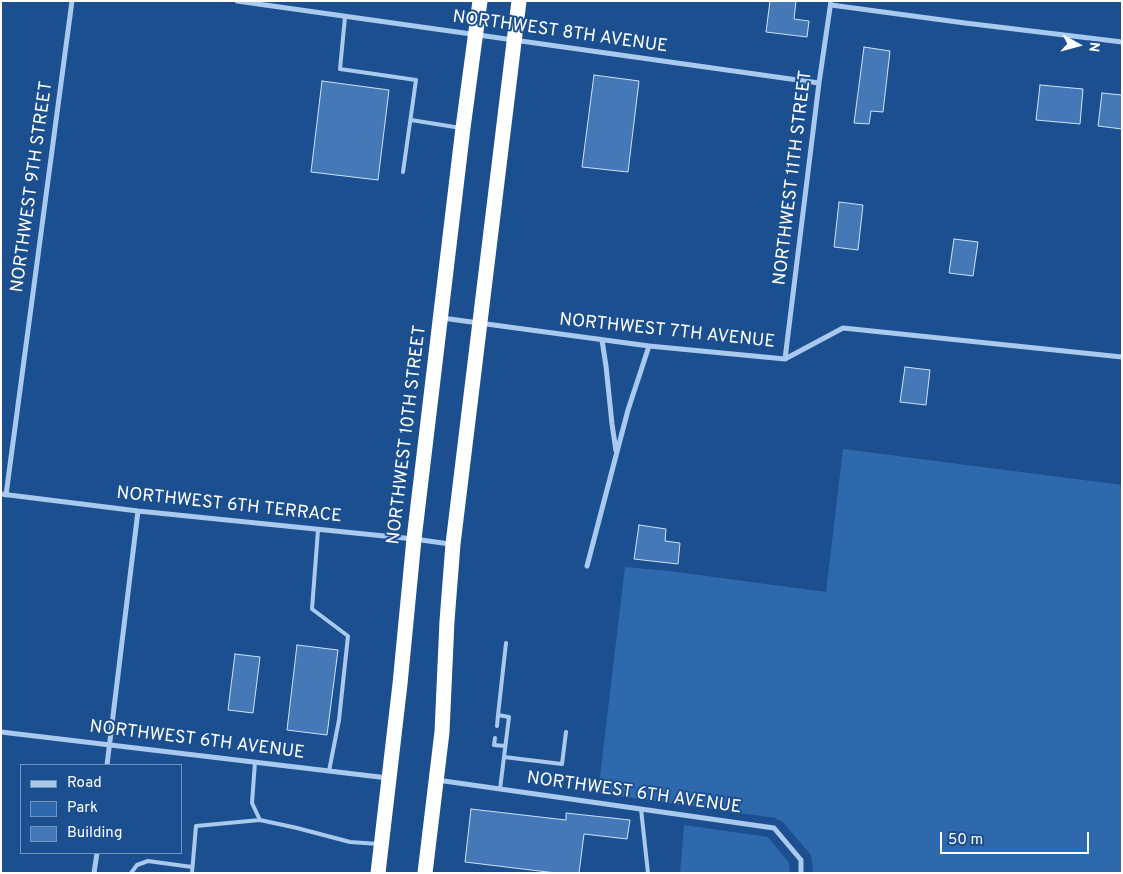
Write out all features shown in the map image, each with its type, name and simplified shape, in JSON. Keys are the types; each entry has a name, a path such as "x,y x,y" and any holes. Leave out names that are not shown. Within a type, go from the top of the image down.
{"highway":[{"name":"NORTHWEST 10TH STREET","path":"378,873 400,684 414,539 480,1"},
{"path":"425,873 442,732 453,544 519,1"}],"street":[{"name":"NORTHWEST 9TH STREET","path":"4,495 72,1"},
{"name":"NORTHWEST 8TH AVENUE","path":"237,1 819,83"},
{"path":"831,3 964,23 1122,42"},
{"name":"NORTHWEST 11TH STREET","path":"784,359 831,3"},
{"name":"NORTHWEST 7TH AVENUE","path":"441,318 649,346 784,359 844,328 1122,356"},
{"path":"602,340 616,455"},
{"path":"587,566 628,410 649,346"},
{"name":"NORTHWEST 6TH TERRACE","path":"4,495 453,544"},
{"path":"107,764 138,511"},
{"name":"NORTHWEST 6TH AVENUE","path":"1,732 389,778"},
{"name":"NORTHWEST 6TH AVENUE","path":"437,780 774,828 801,860 801,873"},
{"path":"94,873 97,854"}],"lane":[{"path":"345,17 340,68 416,80 403,172"},
{"path":"411,120 463,128"},
{"path":"318,530 312,609 348,636 339,720 329,771"},
{"path":"496,726 506,643"},
{"path":"498,715 509,717 500,789"},
{"path":"504,757 562,764 566,732"},
{"path":"495,738 494,745 505,746"},
{"path":"255,762 252,803 260,820"},
{"path":"641,809 648,873"},
{"path":"192,873 196,826 260,820 350,842 381,844"},
{"path":"131,873 137,865 148,861 192,867"}],"green space":[{"path":"843,449 1122,485 1122,873 813,873 810,854 783,822 775,818 598,793 625,567 826,592"},
{"path":"684,825 768,837 789,863 790,873 680,873"}],"building":[{"path":"770,1 796,1 794,19 809,21 807,37 766,32"},
{"path":"864,47 890,51 883,112 871,111 869,124 854,123"},
{"path":"594,75 639,81 628,172 582,167"},
{"path":"322,81 389,90 378,180 311,172"},
{"path":"1040,85 1083,89 1080,124 1036,120"},
{"path":"1102,93 1122,95 1122,129 1098,126"},
{"path":"839,202 863,205 858,250 834,247"},
{"path":"954,239 978,242 973,276 949,273"},
{"path":"905,367 930,370 926,405 900,402"},
{"path":"639,525 666,529 665,541 680,543 678,564 634,559"},
{"path":"297,645 338,650 327,735 287,730"},
{"path":"235,654 260,657 253,713 228,710"},
{"path":"471,809 566,820 566,813 630,820 627,839 584,834 579,873 556,873 465,862"}]}
